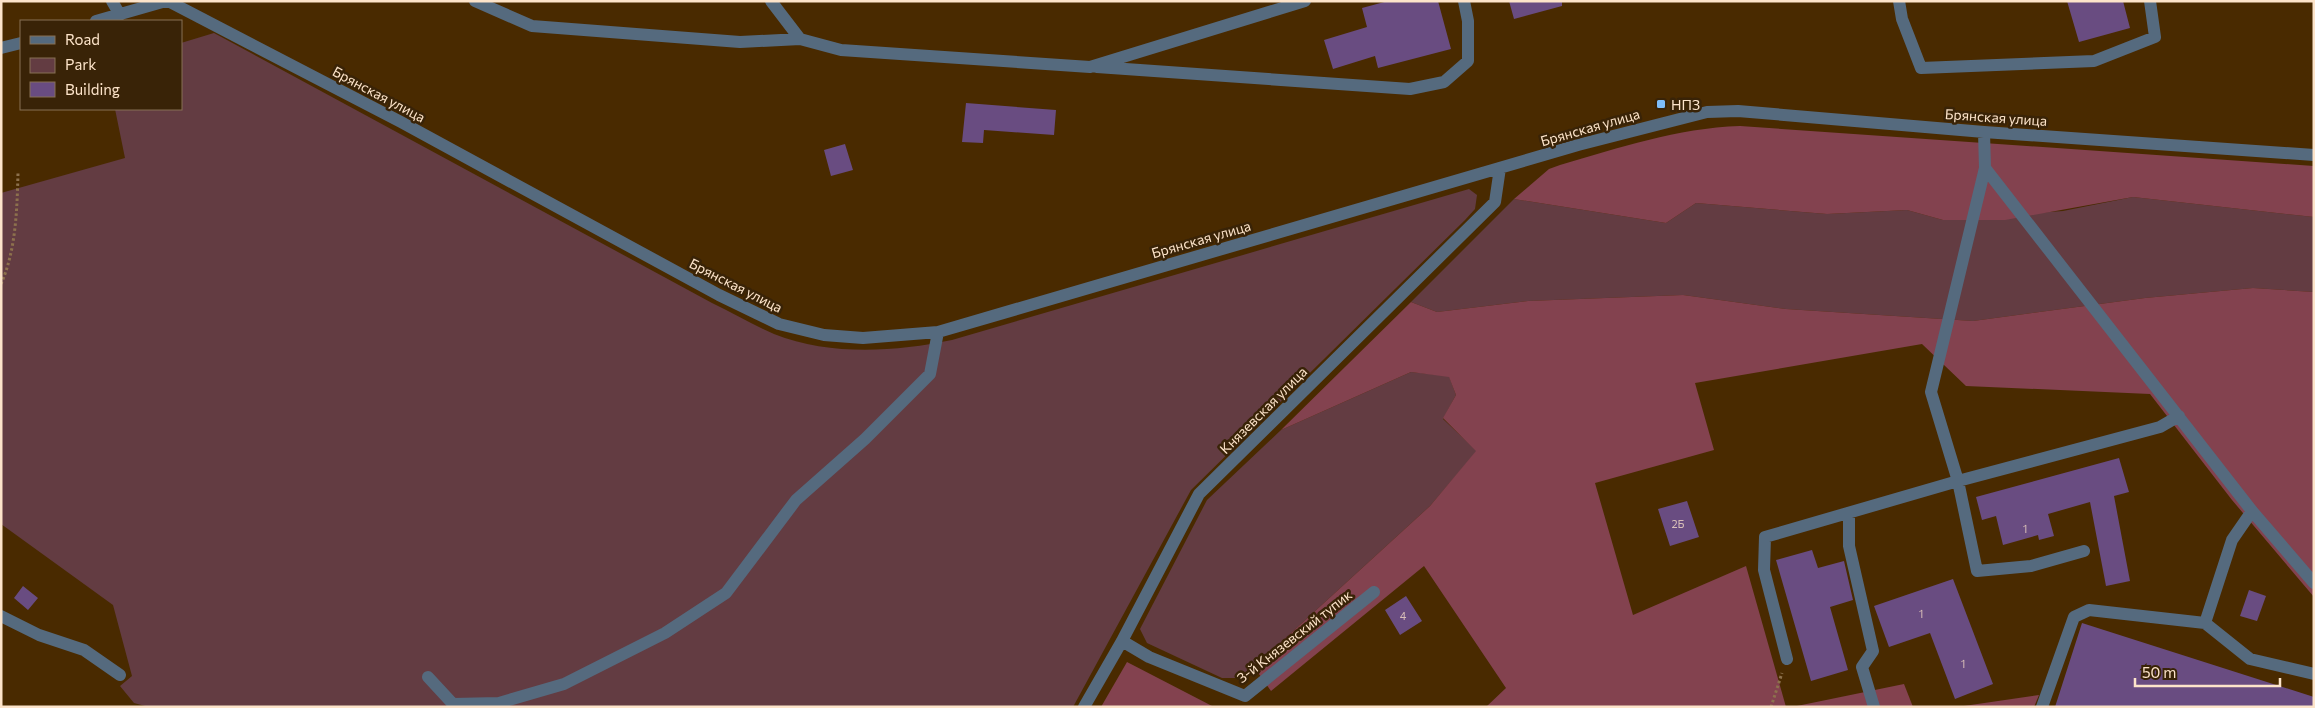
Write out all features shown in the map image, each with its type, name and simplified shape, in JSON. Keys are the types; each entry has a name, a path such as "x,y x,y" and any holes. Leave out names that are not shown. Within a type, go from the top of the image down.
{"street":[{"path":"112,1 120,15"},
{"path":"100,20 167,1"},
{"name":"Брянская улица","path":"167,1 401,122 719,295 779,324 824,335 863,338 938,332 1604,138 1707,112 1738,111 1984,132 2314,155"},
{"path":"475,1 532,26 740,42 800,39 841,50 1410,88 1444,82 1468,61 1468,21 1464,1"},
{"path":"771,1 800,39"},
{"path":"1090,67 1305,1"},
{"path":"1899,1 1902,19 1921,68 2094,61 2155,37 2150,1"},
{"path":"1,48 20,43"},
{"path":"1984,132 1985,168 1931,392 1958,481 1977,571 2031,566 2084,551"},
{"name":"Князевская улица","path":"1084,707 1122,641 1199,494 1495,202 1500,168"},
{"path":"1985,168 2252,511 2314,583"},
{"path":"428,677 453,704 499,703 564,684 665,633 726,593 796,500 865,439 930,374 938,332"},
{"path":"1787,659 1764,570 1765,538 1958,481 2160,427 2178,416"},
{"path":"2205,623 2232,540 2252,511"},
{"path":"1849,513 1849,546 1873,651 1862,667 1874,707"},
{"name":"3-й Князевский тупик","path":"1122,641 1149,657 1245,696 1374,592"},
{"path":"2042,707 2074,617 2089,610 2205,623 2250,659 2314,674"},
{"path":"1,616 39,635 84,650 120,675"}],"path":[{"path":"1,284 12,246 17,212 18,173"},
{"path":"1770,707 1787,659"}],"green space":[{"path":"214,33 758,327 795,341 840,349 885,349 952,340 1469,189 1477,195 1475,209 1465,220 1191,490 1073,707 149,707 134,703 120,686 132,676 113,605 1,524 1,193 125,158 115,110 182,110 182,43"},
{"path":"2133,197 2314,217 2314,292 2253,288 2145,298 1973,321 1786,309 1683,295 1528,301 1437,312 1411,302 1514,199 1666,223 1696,203 1827,214 1907,210 1943,220 2063,211"},
{"path":"1411,372 1449,376 1456,395 1443,419 1477,451 1430,506 1254,667 1239,678 1222,678 1147,643 1140,629 1207,500 1281,430"}],"shaded area":[{"path":"1740,126 2314,166 2314,217 2133,197 2005,220 1943,220 1907,210 1827,214 1696,203 1666,223 1514,199 1549,169 1560,165 1671,135"},
{"path":"2253,288 2314,292 2314,597 2232,500 2150,394 1966,386 1922,344 1695,383 1714,450 1595,483 1633,615 1746,566 1786,707 1486,707 1506,688 1424,566 1271,691 1254,667 1430,506 1476,451 1443,418 1456,395 1449,377 1411,372 1281,430 1411,302 1437,312 1528,301 1683,295 1786,309 1973,321 2145,298"},
{"path":"1127,662 1214,707 1101,707"},
{"path":"1904,684 1913,707 1792,707"},
{"path":"2039,695 2034,707 1957,707"}],"building":[{"path":"1388,1 1438,1 1451,49 1378,68 1375,56 1333,69 1324,40 1367,27 1362,8"},
{"path":"1509,1 1562,1 1562,6 1514,19"},
{"path":"2067,1 2123,1 2130,28 2079,42"},
{"path":"966,103 1056,110 1054,135 984,130 983,143 962,142"},
{"path":"845,144 853,170 831,176 824,150"},
{"path":"2119,458 2129,492 2114,496 2130,581 2106,586 2090,502 2048,514 2054,536 2039,540 2038,535 2003,545 1996,516 1982,520 1976,497"},
{"path":"1687,501 1699,537 1670,546 1658,509"},
{"path":"1812,550 1818,568 1844,561 1853,600 1830,607 1848,670 1811,681 1776,560"},
{"path":"1953,579 1993,684 1955,699 1930,633 1889,647 1874,606"},
{"path":"23,586 38,598 28,610 14,598"},
{"path":"2249,590 2266,596 2257,621 2240,616"},
{"path":"1406,596 1422,621 1400,635 1385,610"},
{"path":"2082,623 2314,697 2314,707 2055,707"}],"place":[{"name":"НПЗ","path":"1661,104"}]}
